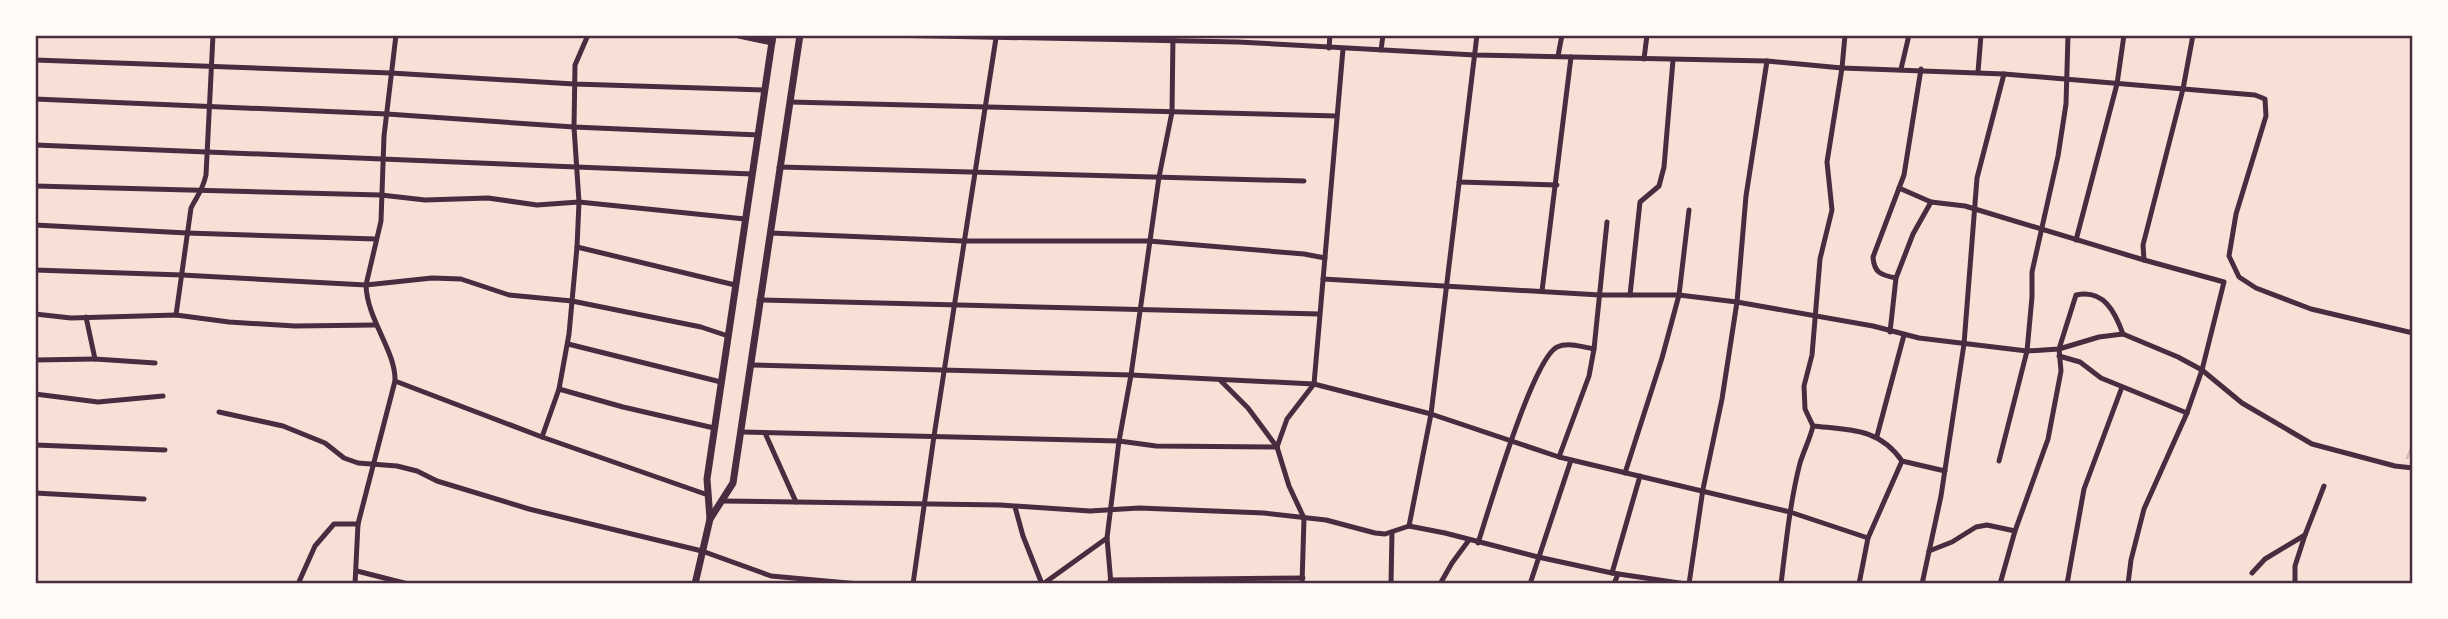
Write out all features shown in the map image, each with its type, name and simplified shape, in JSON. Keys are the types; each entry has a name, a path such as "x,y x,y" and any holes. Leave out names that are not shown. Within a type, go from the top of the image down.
{"street":[{"path":"176,315 191,208 202,191 208,152 213,35"},
{"path":"355,584 358,524 396,370 374,325 366,296 366,285 381,221 382,160 397,35"},
{"path":"542,437 559,389 568,344 578,247 575,65 588,35"},
{"path":"710,519 707,479 773,38 739,35"},
{"path":"695,584 710,519 733,483 800,35"},
{"path":"886,35 1238,38 1329,48 1475,55 1767,61 1842,68 1978,72 2255,95 2265,99 2266,116 2236,214 2229,256 2239,277 2256,288 2311,309 2413,333"},
{"path":"1329,48 1330,35"},
{"path":"1381,50 1383,35"},
{"path":"1409,526 1431,414 1477,35"},
{"path":"1559,56 1562,35"},
{"path":"1643,59 1647,35"},
{"path":"1781,584 1790,512 1801,459 1813,426 1805,409 1804,386 1812,355 1820,259 1832,210 1827,162 1845,35"},
{"path":"1901,69 1909,35"},
{"path":"1978,72 1981,35"},
{"path":"1999,461 2027,351 2032,272 2058,156 2066,104 2068,35"},
{"path":"2076,240 2117,84 2124,35"},
{"path":"2144,260 2143,245 2183,89 2193,35"},
{"path":"913,584 963,241 996,38"},
{"path":"1173,38 1172,112 1149,241 1107,538 1111,582 1302,581 1304,518 1289,486 1277,447 1248,408 1219,379"},
{"path":"1277,447 1287,419 1314,384 1343,49"},
{"path":"1542,291 1571,57"},
{"path":"35,60 765,90"},
{"path":"1630,295 1640,202 1659,186 1664,167 1673,60"},
{"path":"721,501 1264,513 1349,525 1375,533 1392,532 1409,526 1538,558 1687,584 1722,399 1737,302 1746,196 1767,61"},
{"path":"1896,278 1880,274 1874,268 1873,257 1899,188 1908,153 1921,69"},
{"path":"1922,584 1945,471 1964,344 1977,178 2004,74"},
{"path":"35,99 387,114 575,127 759,135"},
{"path":"790,102 1337,116"},
{"path":"35,145 752,174"},
{"path":"779,167 1304,181"},
{"path":"1459,182 1557,185"},
{"path":"35,186 382,195 425,200 488,198 537,205 579,202 745,219"},
{"path":"1899,188 1931,202 1957,205 2224,282 2202,370 2187,414 2144,509 2128,584"},
{"path":"1889,332 1896,278 1913,234 1931,202"},
{"path":"1625,472 1662,358 1679,295 1689,210"},
{"path":"1559,457 1589,376 1607,222"},
{"path":"35,225 376,239"},
{"path":"770,233 963,241 1149,241 1325,258"},
{"path":"578,247 735,285"},
{"path":"35,270 366,285 432,278 461,279 509,295 572,301 701,327 728,336"},
{"path":"1323,279 1600,295 1679,295 1737,302 1874,326 1904,335 2059,353 2080,362 2101,378 2187,414"},
{"path":"2000,584 2015,531 2048,439 2061,371 2059,353 2076,295 2084,293 2109,305 2116,313 2123,334"},
{"path":"759,300 1319,314"},
{"path":"35,314 86,317 176,315 295,326 374,325"},
{"path":"86,317 94,359"},
{"path":"2059,353 2098,337 2123,334 2202,370 2242,403 2312,444 2395,466 2413,468"},
{"path":"1877,436 1904,335"},
{"path":"568,344 721,383"},
{"path":"1478,543 1510,442 1545,359 1555,348 1566,344 1594,349"},
{"path":"35,360 94,359 155,363"},
{"path":"751,365 1131,375 1314,384 1431,414 1559,457 1703,489 1790,512 1868,538"},
{"path":"395,381 542,437 708,495"},
{"path":"2067,584 2084,489 2122,387"},
{"path":"559,389 714,428"},
{"path":"35,394 98,402 163,396"},
{"path":"219,412 284,426 325,443 344,458 359,463 397,466 417,471 437,481 529,509 702,551 771,576 859,584"},
{"path":"1813,426 1854,430 1877,436 1892,446 1902,461 1945,471"},
{"path":"741,432 1119,441 1156,446 1277,447"},
{"path":"765,433 796,502"},
{"path":"35,445 165,450"},
{"path":"1530,584 1571,460"},
{"path":"1859,584 1868,538 1902,461"},
{"path":"1614,584 1640,476"},
{"path":"2295,584 2295,566 2324,486"},
{"path":"35,493 144,499"},
{"path":"1015,507 1042,584 1107,538"},
{"path":"298,584 315,546 334,524 358,524"},
{"path":"1929,551 1952,542 1976,527 1987,525 2015,531"},
{"path":"1391,584 1392,532"},
{"path":"2252,573 2265,559 2305,535"},
{"path":"1440,584 1469,540"},
{"path":"357,571 408,584"},
{"path":"770,584 771,576"}],"waterway":[{"path":"2407,458 2413,444"}]}
